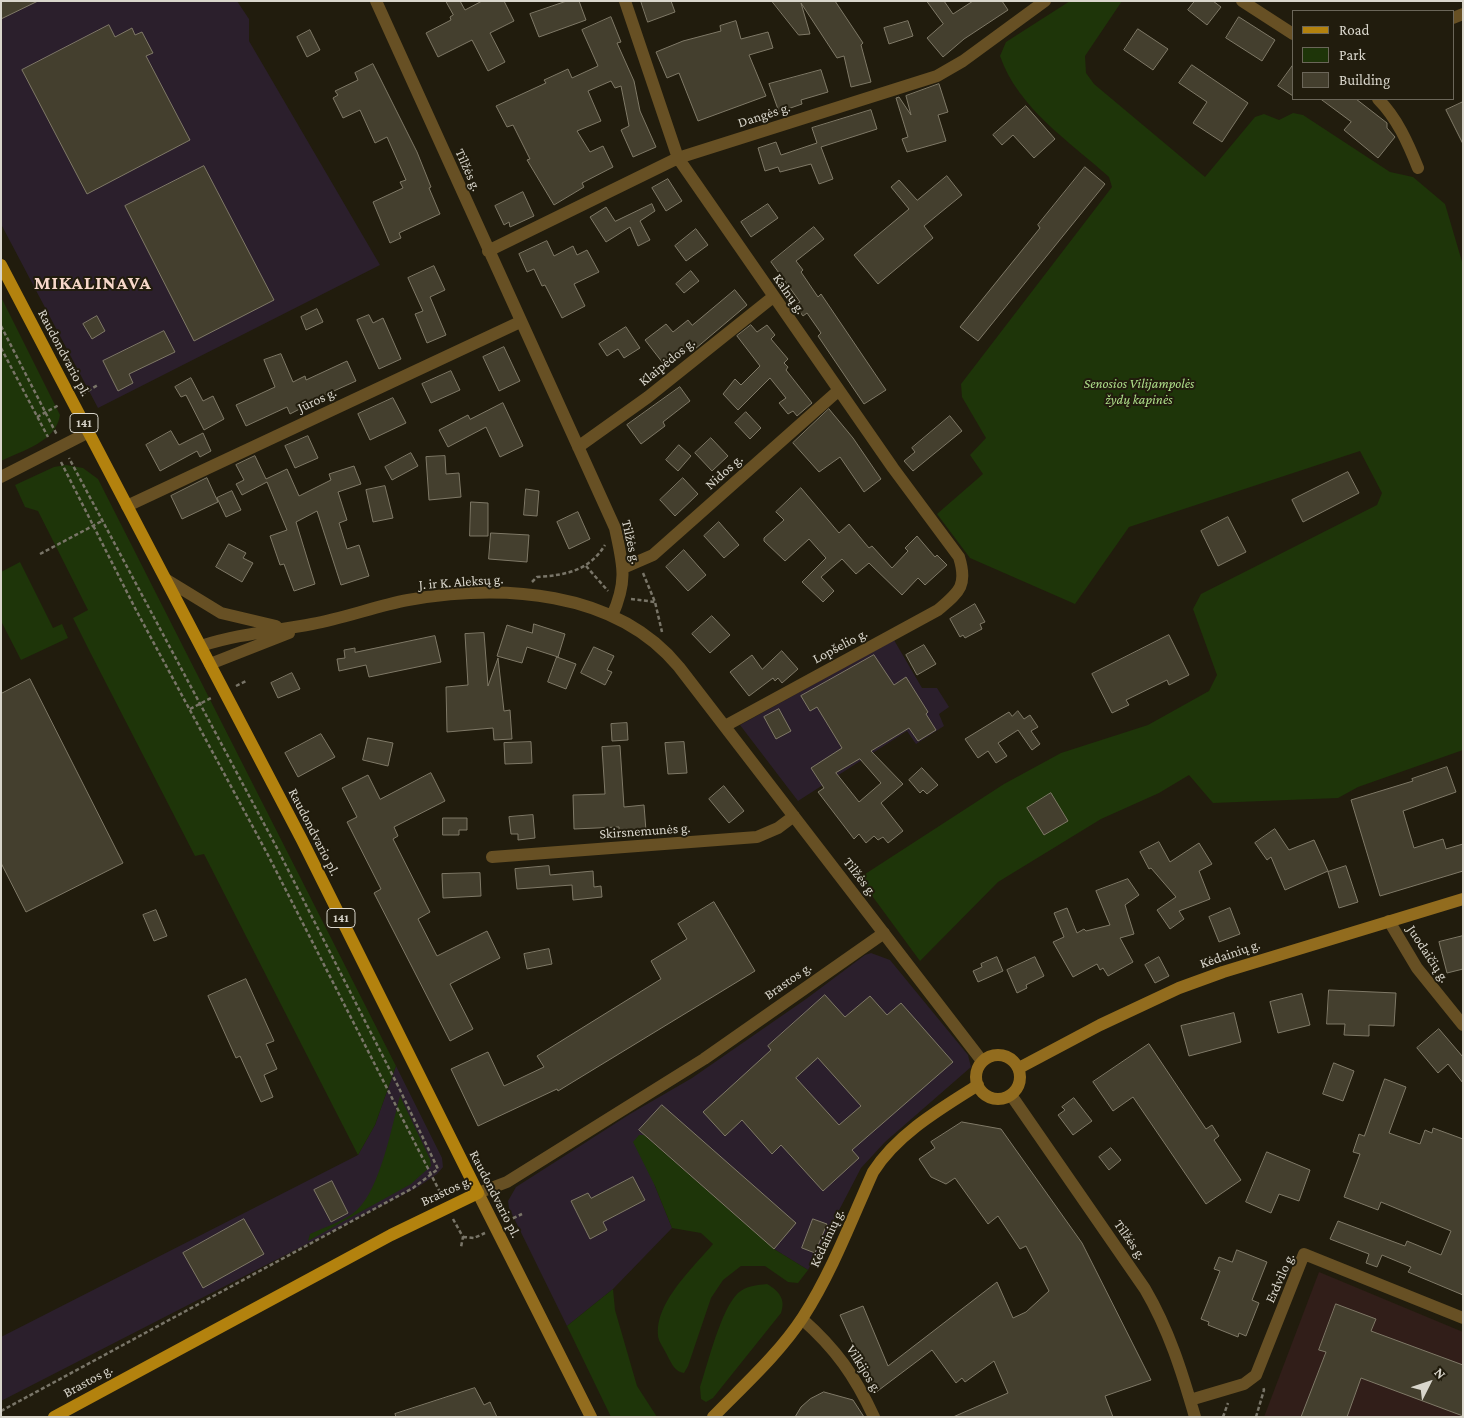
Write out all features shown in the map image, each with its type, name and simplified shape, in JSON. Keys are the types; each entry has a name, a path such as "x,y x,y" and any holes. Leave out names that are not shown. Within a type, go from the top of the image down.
{"main road":[{"name":"Raudondvario pl.","path":"1,265 302,840 591,1417"},
{"name":"Kėdainių g.","path":"1019,1068 1100,1025 1179,988 1258,960 1463,899"},
{"path":"998,1054 1007,1056 1019,1068 1020,1083 1011,1095 996,1099 982,1092 978,1086 978,1068 982,1061 998,1054"},
{"name":"Kėdainių g.","path":"713,1417 770,1357 802,1319 816,1296 873,1172 883,1156 928,1117 978,1086"},
{"name":"Brastos g.","path":"54,1417 399,1231 478,1193"}],"street":[{"name":"Tilžės g.","path":"376,1 615,528 623,568 623,586 612,616 642,631 667,652 982,1061"},
{"name":"Kalnų g.","path":"625,1 678,158 893,468 959,557 963,571 962,584"},
{"name":"Dangės g.","path":"488,251 678,158 937,76 963,61 1045,1"},
{"path":"1242,1 1292,33"},
{"path":"1379,100 1390,110 1410,146 1418,168"},
{"name":"Klaipėdos g.","path":"578,447 648,397 773,297"},
{"name":"Jūros g.","path":"127,506 520,322"},
{"name":"Nidos g.","path":"623,568 653,555 839,390"},
{"path":"1,476 89,432"},
{"name":"J. ir K. Aleksų g.","path":"167,580 221,613 283,628"},
{"name":"Lopšelio g.","path":"724,726 938,610 962,584"},
{"name":"J. ir K. Aleksų g.","path":"201,646 226,638 312,624 408,600 465,595 520,594 554,598 583,605 612,616"},
{"name":"J. ir K. Aleksų g.","path":"210,664 312,624"},
{"name":"Skirsnemunės g.","path":"492,858 757,837 778,828 794,816"},
{"name":"Juodaičių g.","path":"1389,921 1417,968 1463,1025"},
{"name":"Brastos g.","path":"478,1193 507,1182 704,1059 884,933"},
{"name":"Tilžės g.","path":"1011,1095 1145,1289 1175,1349 1195,1417"},
{"name":"Erdvilo g.","path":"1256,1375 1304,1254 1463,1318"},
{"name":"Vilkijos g.","path":"802,1319 832,1347 847,1366 874,1417"},
{"path":"1190,1400 1244,1384 1256,1375"}],"path":[{"path":"1,326 93,525 273,863 431,1175"},
{"path":"1,348 102,521 274,842 438,1169 413,1188 1,1411"},
{"path":"40,554 102,521"},
{"path":"520,594 537,577 564,575 586,566 599,555 615,528"},
{"path":"638,562 655,602 667,652"},
{"path":"461,1247 463,1237 474,1238 495,1227"},
{"path":"1256,1375 1264,1390 1256,1417"}],"shaded area":[{"path":"1,1 237,1 249,19 249,41 380,265 98,408 1,224"},
{"path":"894,640 922,688 937,688 949,707 939,714 944,726 916,744 907,731 798,801 740,725"},
{"path":"871,953 890,960 968,1055 971,1067 885,1142 861,1168 808,1270 774,1249 644,1135 640,1135 655,1186 672,1228 613,1289 567,1326 509,1208 508,1201 516,1187 630,1114 692,1078 806,999 865,955"},
{"path":"396,1066 442,1158 443,1167 437,1174 418,1187 1,1401 1,1337 358,1155 375,1125"},
{"path":"1319,1272 1463,1332 1463,1417 1264,1417"}],"green space":[{"name":"Senosios Vilijampolės žydų kapinės","path":"1070,1 1122,1 1085,56 1086,73 1094,84 1205,177 1255,117 1264,114 1279,120 1293,113 1303,115 1390,172 1413,177 1445,204 1463,265 1463,750 1358,787 1338,798 1213,803 1189,775 1159,793 1101,819 998,882 920,961 859,878 1004,784 1061,753 1148,725 1209,691 1217,675 1193,609 1201,594 1377,505 1382,493 1360,451 1129,527 1075,604 970,558 937,514 983,474 970,455 986,438 962,397 961,384 1112,187 1109,177 1062,137 1032,108 1008,75 1000,56 1006,42"},
{"path":"1,297 60,415 52,432 45,439 1,461"},
{"path":"66,465 83,468 98,479 396,1066 375,1125 358,1155 204,854 195,856 90,652 73,618 88,610 38,511 25,507 15,485 54,467"},
{"path":"20,562 53,628 62,624 68,638 21,660 1,621 1,572"},
{"path":"400,1096 430,1159 431,1166 411,1184 308,1241 310,1234 347,1217 357,1210 365,1200 379,1173"},
{"path":"639,1135 644,1135 774,1249 808,1270 798,1283 788,1282 765,1266 741,1266 723,1280 711,1298 684,1373 676,1369 671,1362 659,1340 658,1327 667,1301 685,1276 713,1244 701,1233 672,1228 655,1186 633,1142"},
{"path":"767,1284 775,1290 782,1300 781,1313 713,1398 706,1402 701,1399 700,1387 726,1311 738,1293 744,1289"},
{"path":"613,1289 615,1310 637,1386 657,1417 611,1417 567,1326"}],"building":[{"path":"1,1 38,1 1,19"},
{"path":"446,1 460,1 465,10 482,1 504,1 514,21 490,33 505,62 488,71 472,40 438,57 426,33 451,20 450,17 453,15"},
{"path":"567,1 579,1 586,20 539,37 530,14"},
{"path":"641,1 671,1 675,12 648,22"},
{"path":"772,1 835,1 863,43 861,45 871,82 851,87 844,56 837,58 801,3 810,34 799,35"},
{"path":"927,1 944,1 953,14 973,1 1002,1 1008,10 964,39 943,57 927,38 943,24"},
{"path":"1195,1 1213,1 1221,7 1207,25 1188,10"},
{"path":"611,17 621,42 617,43 634,81 640,111 656,147 633,157 621,130 629,126 621,86 615,88 611,81 588,91 601,121 577,131 590,152 603,146 613,167 582,183 584,187 554,205 527,160 530,159 513,125 507,127 496,106 546,83 544,80 568,69 572,78 598,66 582,30"},
{"path":"1239,17 1275,40 1262,61 1226,38"},
{"path":"736,21 741,39 768,32 773,48 749,55 766,96 698,121 679,73 667,78 656,52 683,41 721,31 720,26"},
{"path":"908,21 913,36 889,44 884,28"},
{"path":"109,25 115,37 132,28 135,35 142,32 153,53 146,56 190,140 87,194 22,70"},
{"path":"1138,29 1168,49 1153,70 1124,50"},
{"path":"310,30 320,50 307,57 297,37"},
{"path":"373,64 417,152 440,214 399,233 401,238 390,243 373,202 403,188 400,182 406,180 387,137 375,143 360,110 343,118 333,98 338,95 335,91 358,80 355,73"},
{"path":"1192,65 1248,103 1222,142 1193,123 1207,102 1179,83"},
{"path":"1292,66 1292,95 1278,86"},
{"path":"821,70 828,92 801,100 802,104 779,112 769,84"},
{"path":"939,84 948,112 938,115 946,141 907,152 902,139 908,137 896,98 899,97 911,115 906,96"},
{"path":"1322,100 1357,100 1387,123 1387,128 1395,137 1378,158 1344,130 1351,122"},
{"path":"1463,102 1463,144 1446,110"},
{"path":"1026,106 1055,139 1034,158 1013,135 1002,145 993,135"},
{"path":"871,110 877,129 821,147 833,179 819,184 811,164 780,172 778,167 765,171 758,148 776,142 781,155 817,143 812,128"},
{"path":"204,166 274,300 194,341 125,206"},
{"path":"1085,167 1105,184 978,341 960,327 1040,228 1038,225"},
{"path":"947,176 962,195 924,226 933,238 878,284 854,255 909,209 891,187 899,180 917,200"},
{"path":"668,179 682,201 666,211 652,188"},
{"path":"523,192 534,216 510,227 509,222 504,225 495,206"},
{"path":"652,204 655,211 640,221 650,240 638,246 630,227 606,242 590,217 606,207 615,221"},
{"path":"768,204 778,218 751,237 741,222"},
{"path":"814,227 824,239 796,261 818,297 821,294 886,390 864,404 818,336 821,333 807,313 803,316 795,305 800,302 771,262"},
{"path":"696,229 708,245 686,261 675,246"},
{"path":"547,241 554,256 573,246 577,255 587,250 599,272 574,284 585,306 562,318 545,285 542,286 534,269 527,272 519,254"},
{"path":"434,266 445,290 430,297 446,335 427,343 415,314 423,311 408,278"},
{"path":"691,271 699,281 684,293 676,284"},
{"path":"735,290 747,305 695,349 693,346 666,367 645,340 666,324 673,332 688,320 692,325"},
{"path":"317,309 323,322 306,330 301,317"},
{"path":"369,315 373,323 383,318 401,359 379,369 357,320"},
{"path":"97,316 105,331 92,339 83,324"},
{"path":"751,325 757,332 767,325 775,335 771,339 788,359 784,363 788,367 786,370 812,403 797,416 793,411 788,414 779,403 786,398 770,378 738,410 723,394 735,379 741,385 760,366 737,336"},
{"path":"626,327 640,348 624,358 618,349 607,356 599,344"},
{"path":"164,331 175,352 129,374 133,383 118,391 103,361"},
{"path":"504,347 520,381 499,391 483,357"},
{"path":"281,354 293,382 305,376 306,380 347,361 356,381 316,399 290,414 287,407 246,426 236,405 275,387 264,360"},
{"path":"451,371 460,390 431,403 422,384"},
{"path":"191,378 203,401 213,396 224,419 204,430 186,395 181,397 175,387"},
{"path":"680,387 690,401 663,422 665,426 641,444 627,425"},
{"path":"393,398 406,423 370,440 358,414"},
{"path":"503,403 523,446 500,457 486,427 448,447 439,430 468,415 470,419"},
{"path":"829,409 853,438 881,479 864,492 840,457 819,472 793,443"},
{"path":"746,412 761,428 750,439 735,423"},
{"path":"950,416 962,431 913,471 904,461 915,452 912,448"},
{"path":"171,431 179,445 203,433 211,451 200,457 197,451 160,471 146,445"},
{"path":"308,436 318,458 295,468 285,446"},
{"path":"711,438 728,456 712,471 695,453"},
{"path":"679,445 691,456 678,471 666,460"},
{"path":"411,453 418,466 392,480 385,467"},
{"path":"255,456 266,479 287,469 299,496 331,480 329,474 354,466 361,484 338,492 347,520 339,523 347,549 359,545 369,576 341,585 317,511 296,522 315,584 294,591 284,564 280,565 270,536 287,530 267,482 242,495 236,484 244,480 236,465"},
{"path":"445,456 446,474 459,473 461,497 429,500 426,457"},
{"path":"1348,472 1359,493 1303,522 1292,500"},
{"path":"207,478 218,502 182,519 171,496"},
{"path":"683,478 698,494 675,516 660,500"},
{"path":"385,486 393,518 373,522 366,490"},
{"path":"801,488 839,533 849,524 869,548 872,546 892,568 908,551 905,548 917,536 935,557 937,555 947,565 925,585 918,578 902,595 869,563 856,574 842,559 821,577 834,591 823,602 802,582 826,558 809,539 785,561 764,541 764,538 784,520 776,512"},
{"path":"526,489 539,491 537,516 524,515"},
{"path":"232,491 241,510 226,517 217,498"},
{"path":"471,502 488,503 488,536 470,536"},
{"path":"578,512 590,539 569,549 557,522"},
{"path":"1228,517 1246,552 1218,566 1201,531"},
{"path":"719,522 739,545 724,558 704,536"},
{"path":"491,533 529,535 527,562 489,559"},
{"path":"229,544 246,553 243,558 253,563 242,582 216,567"},
{"path":"684,550 706,575 688,591 666,567"},
{"path":"975,604 985,622 980,624 982,629 965,638 963,635 960,637 950,619"},
{"path":"712,616 730,635 710,653 692,634"},
{"path":"534,624 565,634 558,657 527,647 522,663 497,656 507,625 532,633"},
{"path":"484,633 488,686 498,658 504,711 510,710 512,739 494,740 493,728 447,732 446,687 468,685 465,634"},
{"path":"1169,635 1189,675 1169,685 1167,680 1126,700 1129,705 1112,713 1092,674"},
{"path":"435,636 441,662 369,677 366,665 339,671 337,659 345,658 344,650 355,648 355,652"},
{"path":"924,645 936,664 917,675 906,655"},
{"path":"594,647 614,656 607,670 612,672 605,685 581,673"},
{"path":"782,651 798,669 782,683 778,678 775,681 773,678 749,696 730,672 752,655 762,669"},
{"path":"874,655 894,685 906,677 928,712 926,714 936,730 918,741 909,728 871,751 903,784 881,803 903,831 888,843 883,837 878,840 874,836 866,843 859,834 854,839 818,792 824,788 811,768 842,748 817,707 810,711 801,696","holes":["860,759 881,783 859,802 836,773"]},
{"path":"557,657 576,664 566,689 548,682"},
{"path":"292,673 300,689 278,698 271,683"},
{"path":"30,679 123,863 26,912 1,863 1,694"},
{"path":"779,709 791,731 776,739 764,717"},
{"path":"1018,711 1024,719 1030,715 1038,727 1031,731 1040,744 1032,750 1018,730 998,743 1007,756 996,763 988,751 978,758 965,739 1009,712 1012,716"},
{"path":"627,723 628,740 612,741 611,724"},
{"path":"321,734 335,757 298,777 285,753"},
{"path":"368,738 393,743 388,766 363,760"},
{"path":"531,742 532,763 505,764 504,743"},
{"path":"684,742 687,773 668,774 665,743"},
{"path":"620,746 624,807 644,805 646,831 619,833 619,827 574,829 573,795 605,794 602,747"},
{"path":"1447,767 1456,792 1403,811 1414,848 1443,839 1446,849 1463,844 1463,871 1380,896 1351,800 1413,781 1412,779"},
{"path":"922,768 938,785 927,794 923,790 920,793 909,780"},
{"path":"431,773 445,801 394,827 398,836 393,839 430,912 418,919 437,956 487,931 500,958 450,984 473,1029 450,1041 374,893 381,889 347,822 357,817 342,788 368,775 380,799"},
{"path":"724,786 744,811 729,823 709,799"},
{"path":"1051,793 1068,821 1044,835 1027,808"},
{"path":"533,815 535,838 518,840 518,834 511,834 509,817"},
{"path":"443,818 467,818 467,830 459,830 459,835 443,835"},
{"path":"1275,829 1289,850 1314,840 1328,871 1285,890 1271,857 1267,860 1255,843"},
{"path":"1159,842 1170,862 1199,843 1212,864 1199,871 1210,899 1179,911 1184,919 1170,929 1157,910 1176,897 1151,868 1149,869 1140,852"},
{"path":"549,866 550,875 593,871 594,887 601,886 602,897 573,900 572,885 517,889 515,869"},
{"path":"1346,866 1358,902 1339,908 1328,872"},
{"path":"480,873 481,896 443,898 442,874"},
{"path":"1128,879 1139,895 1125,905 1134,934 1120,938 1133,962 1108,976 1103,968 1100,970 1097,964 1073,977 1053,942 1064,937 1054,913 1067,908 1077,933 1084,929 1086,931 1110,925 1096,891"},
{"path":"714,902 755,971 558,1091 557,1089 478,1126 451,1069 488,1052 504,1086 544,1067 537,1056 661,979 651,961 687,939 678,924"},
{"path":"1230,908 1240,934 1219,942 1209,917"},
{"path":"156,910 167,936 154,941 143,915"},
{"path":"1463,936 1463,969 1447,973 1439,942"},
{"path":"549,949 552,964 527,969 524,954"},
{"path":"997,957 1003,971 978,982 973,971 982,967 981,964"},
{"path":"1035,957 1044,976 1026,985 1027,988 1017,993 1007,970"},
{"path":"1159,957 1169,976 1155,983 1145,965"},
{"path":"246,979 274,1041 266,1044 277,1069 264,1075 273,1097 261,1102 240,1056 236,1058 208,996"},
{"path":"1329,990 1396,993 1394,1026 1369,1025 1369,1036 1344,1035 1345,1024 1327,1024"},
{"path":"1302,994 1310,1025 1278,1033 1270,1002"},
{"path":"825,995 845,1017 870,996 887,1015 901,1003 953,1062 852,1150 859,1158 823,1191 781,1145 772,1154 742,1120 725,1136 703,1112 771,1050 768,1046","holes":["818,1058 861,1106 839,1125 796,1078"]},
{"path":"1234,1013 1241,1042 1189,1056 1181,1026"},
{"path":"1439,1029 1463,1057 1463,1083 1448,1064 1438,1073 1417,1048"},
{"path":"1149,1044 1206,1129 1212,1125 1219,1136 1214,1140 1241,1180 1206,1204 1133,1097 1113,1111 1093,1082"},
{"path":"1334,1063 1354,1071 1343,1101 1323,1094"},
{"path":"1385,1079 1406,1087 1389,1133 1420,1144 1425,1130 1432,1133 1433,1128 1463,1139 1463,1295 1408,1272 1411,1267 1382,1255 1377,1267 1366,1263 1369,1254 1330,1239 1338,1221 1405,1246 1407,1241 1441,1255 1451,1231 1381,1202 1378,1210 1344,1197 1360,1154 1353,1152 1359,1134 1364,1136"},
{"path":"1074,1098 1092,1121 1073,1135 1058,1115 1065,1110 1062,1107"},
{"path":"662,1105 796,1223 774,1249 639,1130"},
{"path":"962,1122 1001,1129 1082,1243 1151,1380 1105,1396 1113,1417 953,1417 1008,1393 994,1361 965,1382 962,1378 956,1383 932,1350 875,1393 840,1315 863,1306 888,1366 997,1282 1013,1318 1026,1312 1049,1291 1026,1246 1020,1249 998,1216 988,1224 955,1178 946,1184 931,1177 919,1159 935,1148 931,1142"},
{"path":"1111,1148 1121,1160 1109,1170 1099,1157"},
{"path":"1267,1152 1310,1170 1299,1201 1279,1194 1271,1213 1246,1202"},
{"path":"633,1177 645,1200 603,1222 607,1230 590,1239 571,1201 588,1193 591,1198"},
{"path":"332,1181 348,1213 331,1222 314,1190"},
{"path":"244,1219 264,1254 203,1288 183,1253"},
{"path":"813,1219 827,1224 815,1253 802,1248"},
{"path":"1237,1250 1267,1262 1252,1300 1259,1303 1246,1336 1239,1333 1238,1337 1208,1325 1209,1322 1201,1319 1220,1271 1214,1269 1219,1257 1232,1262"},
{"path":"1336,1304 1376,1319 1371,1331 1463,1365 1463,1416 1361,1378 1347,1417 1301,1417 1326,1352 1319,1350"},
{"path":"475,1388 484,1405 490,1402 497,1417 396,1417 395,1414"},
{"path":"824,1392 853,1400 864,1417 795,1417 801,1407 810,1399"}],"district":[{"name":"MIKALINAVA","path":"93,283"}]}
